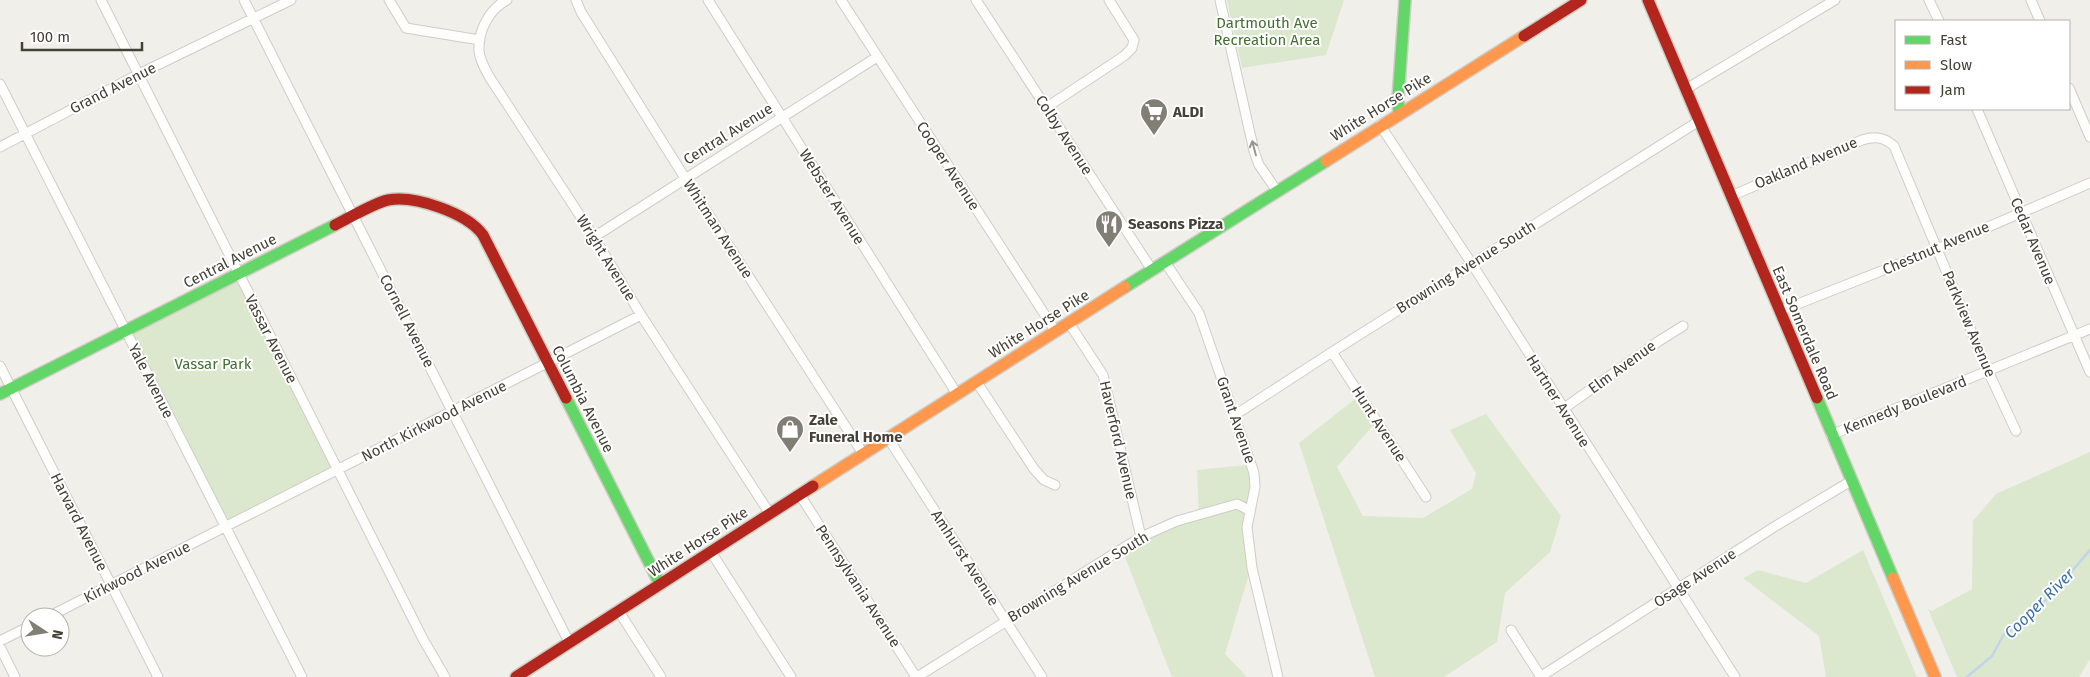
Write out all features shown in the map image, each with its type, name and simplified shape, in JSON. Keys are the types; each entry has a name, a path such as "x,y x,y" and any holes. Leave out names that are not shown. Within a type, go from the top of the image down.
{"main road":[{"path":"1400,113 1398,99 1405,0"},
{"name":"White Horse Pike","path":"516,677 530,673 569,642 618,610 1380,125 1581,0"},
{"name":"East Somerdale Road","path":"1648,0 1934,674"},
{"name":"Central Avenue","path":"0,394 386,200 395,198 427,204 474,223 478,228"},
{"name":"Columbia Avenue","path":"478,228 483,234 660,584"}],"street":[{"name":"Vassar Avenue","path":"101,0 137,75 423,639 445,677"},
{"name":"Cornell Avenue","path":"244,0 569,642"},
{"name":"Grand Avenue","path":"0,147 137,75 291,0"},
{"path":"389,0 406,28 480,40"},
{"name":"Wright Avenue","path":"507,0 491,14 483,28 479,52 481,61 490,78 594,237 641,315 770,514"},
{"name":"Whitman Avenue","path":"576,0 581,12 686,178 864,455"},
{"name":"Webster Avenue","path":"708,0 957,394"},
{"name":"Cooper Avenue","path":"841,0 1056,332"},
{"name":"Colby Avenue","path":"976,0 1152,270"},
{"path":"1047,107 1124,56 1132,48 1134,40 1109,0"},
{"path":"1220,0 1254,152 1259,165 1276,191"},
{"path":"1686,89 1835,0"},
{"path":"1929,0 1939,20"},
{"path":"2031,0 2040,20"},
{"name":"Central Avenue","path":"594,237 877,57"},
{"name":"Yale Avenue","path":"0,84 302,677"},
{"path":"2070,90 2090,137"},
{"name":"Cedar Avenue","path":"1977,110 2090,372"},
{"name":"Browning Avenue South","path":"1235,415 1699,121"},
{"name":"Hartner Avenue","path":"1380,125 1472,264 1735,677"},
{"name":"Oakland Avenue","path":"1731,196 1862,140 1871,137 1883,138"},
{"name":"Parkview Avenue","path":"1883,138 1894,146 1988,371 2016,431"},
{"name":"Chestnut Avenue","path":"1780,312 1937,249 2090,183"},
{"name":"Grant Avenue","path":"1165,262 1199,313 1254,473 1255,487 1247,527 1252,568 1278,677"},
{"name":"North Kirkwood Avenue","path":"226,527 641,315"},
{"name":"Haverford Avenue","path":"1069,323 1103,375 1141,536"},
{"name":"Elm Avenue","path":"1563,409 1659,340 1683,326"},
{"name":"Kennedy Boulevard","path":"1832,435 2090,329"},
{"name":"Hunt Avenue","path":"1332,352 1426,497"},
{"name":"Harvard Avenue","path":"0,366 158,677"},
{"path":"976,381 1034,469 1044,480 1055,485"},
{"name":"Amhurst Avenue","path":"888,438 1042,677"},
{"name":"Osage Avenue","path":"1541,677 1774,527 1851,481"},
{"name":"Pennsylvania Avenue","path":"800,495 917,677"},
{"name":"Browning Avenue South","path":"917,677 1141,536 1177,521 1237,504 1249,510"},
{"name":"Kirkwood Avenue","path":"68,607 226,527"},
{"path":"711,552 791,677"},
{"path":"618,610 661,677"},
{"path":"1511,630 1541,677"},
{"path":"0,641 20,631"},
{"path":"0,647 15,677"}],"green space":[{"name":"Dartmouth Ave Recreation Area","path":"1227,0 1344,0 1326,55 1242,68"},
{"name":"Vassar Park","path":"238,274 338,470 226,527 126,332"},
{"path":"1355,399 1375,423 1337,467 1363,516 1423,518 1472,489 1476,473 1450,430 1486,414 1561,516 1550,552 1505,593 1497,642 1444,677 1375,677 1299,443"},
{"path":"2090,452 2090,659 2079,677 1957,677 1928,609 1932,611 1972,589 1973,521 1996,494"},
{"path":"1255,464 1251,567 1225,654 1247,677 1172,677 1123,552 1199,514 1197,470"},
{"path":"1863,550 1917,677 1826,677 1819,636 1743,578 1758,570 1806,583"}],"waterway":[{"name":"Cooper River","path":"1967,677 1992,656 2004,634 2022,623 2054,592 2090,550"}],"traffic: fast":[{"path":"1399,113 1398,99 1405,0"},
{"path":"1125,287 1326,161"},
{"path":"0,394 335,225"},
{"path":"566,398 660,584"},
{"path":"1817,398 1893,578"}],"traffic: slow":[{"path":"1326,161 1524,36"},
{"path":"813,486 1125,287"},
{"path":"1893,578 1935,677"}],"traffic: jam":[{"path":"1524,36 1581,0"},
{"path":"1648,0 1817,398"},
{"path":"335,225 376,204 399,199 412,200 440,207 475,227 483,235 566,398"},
{"path":"516,677 813,486"}],"place":[{"name":"ALDI","path":"1154,136"},
{"name":"Seasons Pizza","path":"1109,248"},
{"name":"Zale Funeral Home","path":"790,453"}]}
